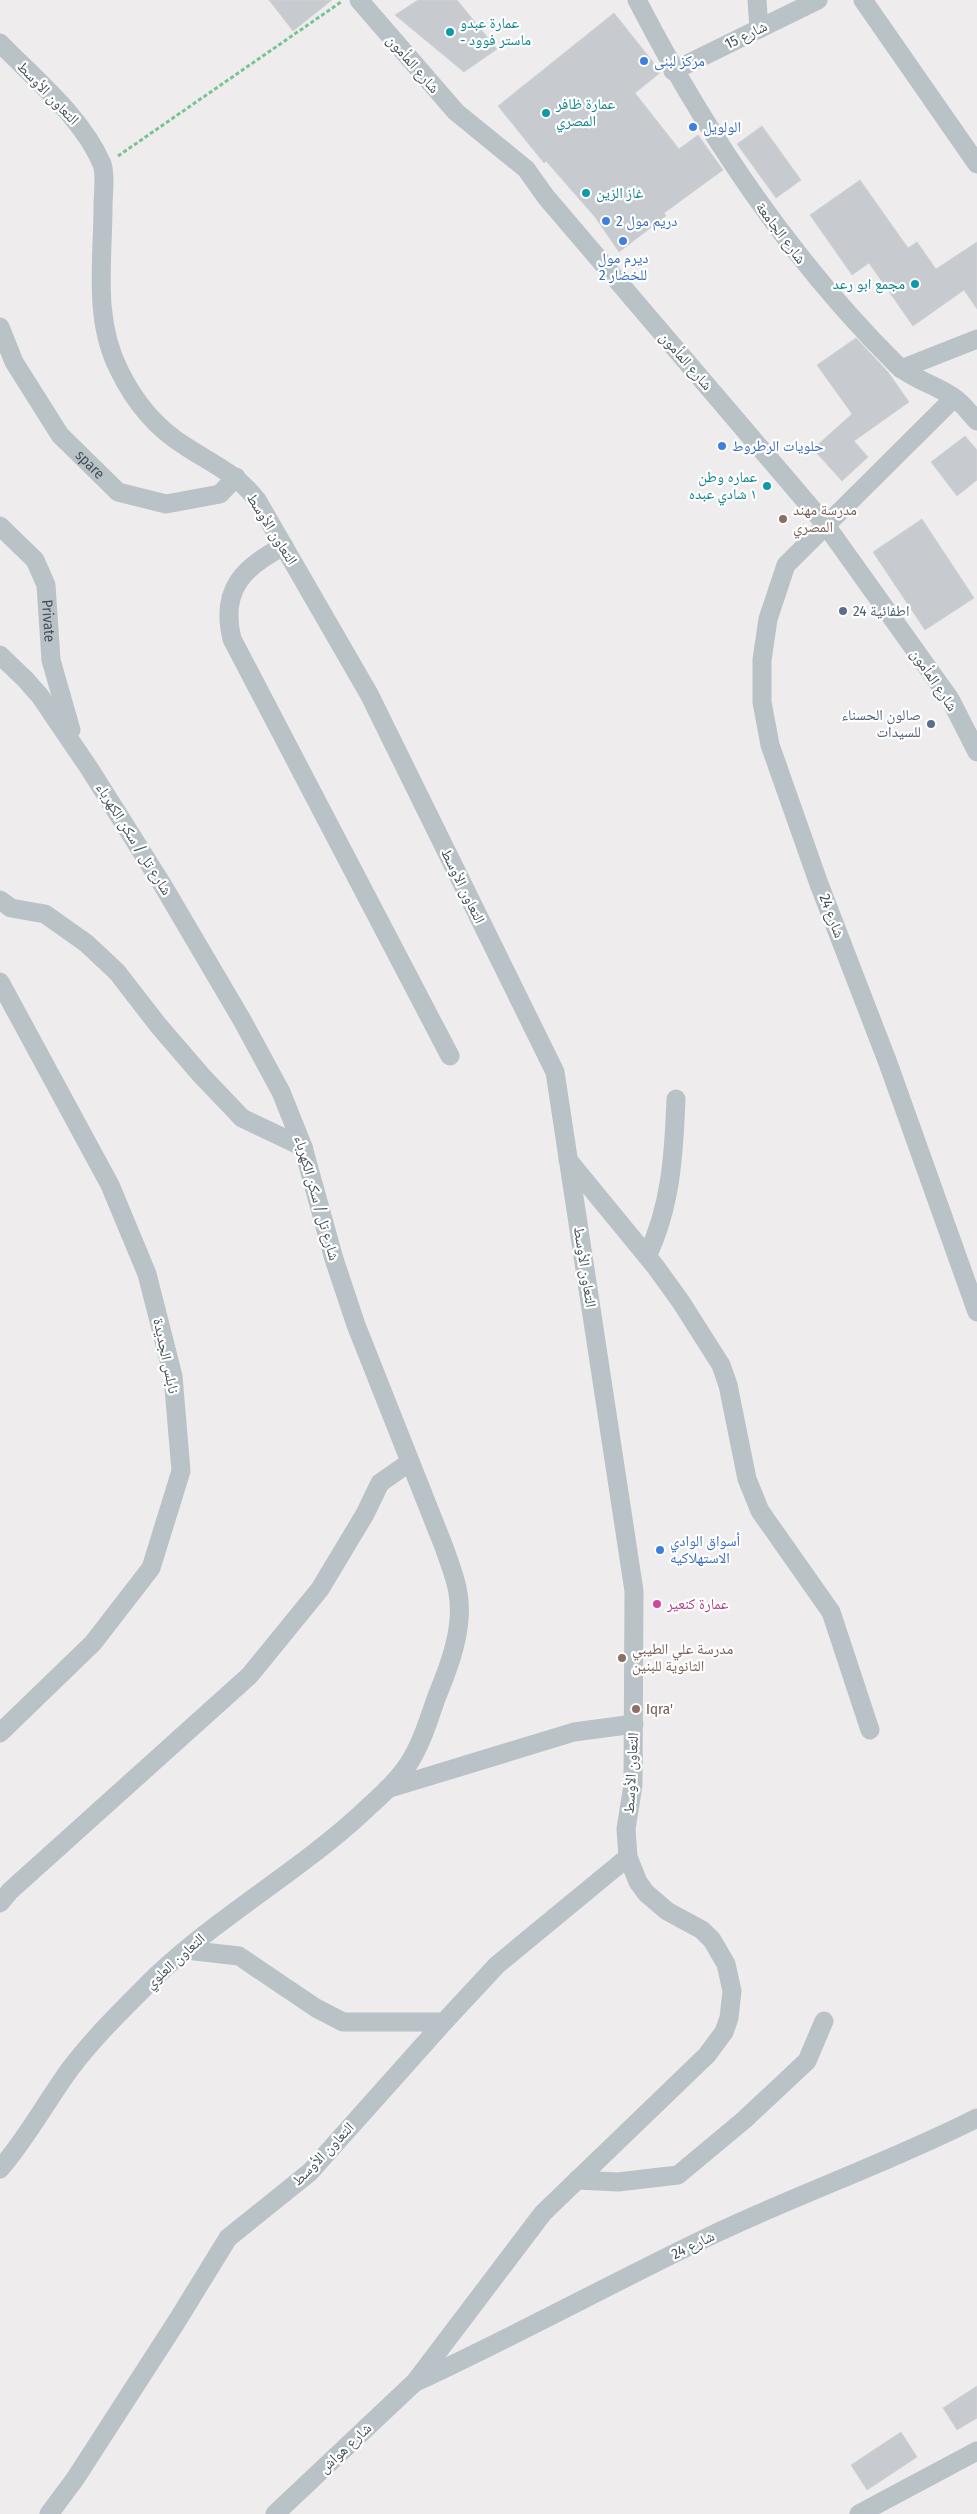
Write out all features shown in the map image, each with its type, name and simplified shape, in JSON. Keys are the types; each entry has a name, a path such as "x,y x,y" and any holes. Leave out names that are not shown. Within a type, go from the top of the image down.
{"street":[{"name":"شارع المأمون","path":"358,0 456,112 526,170 546,197 825,524 950,699 977,752"},
{"name":"شارع الجامعة","path":"636,0 673,71 734,169 773,223 833,298 901,369 954,398 977,421"},
{"path":"757,0 759,29"},
{"name":"شارع 15","path":"673,71 818,0"},
{"path":"864,0 977,164"},
{"name":"التعاون الأوسط","path":"0,43 76,120 103,166 101,308 110,349 118,368 139,404 168,434 236,477 257,500 369,694 555,1072 634,1591 634,1724 632,1799 626,1829 628,1857 638,1882 646,1893 667,1911 702,1930 720,1951 730,1977 732,2005 724,2032 707,2055 543,2213 415,2382"},
{"name":"spare","path":"0,327 14,362 60,435 118,492 166,504 220,494 236,477"},
{"path":"901,369 977,339"},
{"name":"شارع 24","path":"954,398 825,524 786,565 768,619 762,660 762,702 770,745 819,884 888,1064 977,1312"},
{"name":"Private","path":"0,526 35,560 46,585 51,660 71,730"},
{"path":"284,546 256,562 239,580 233,591 229,608 229,627 232,639 450,1056"},
{"name":"شارع تل / سكن الكهرباء","path":"0,656 22,675 40,696 136,842 262,1056 284,1100 304,1147 344,1292 432,1514 454,1578 458,1594 459,1616 447,1669 423,1732 409,1762 386,1789"},
{"path":"0,900 10,908 44,914 86,943 118,972 164,1032 242,1118 304,1147"},
{"name":"نابلس الجديدة","path":"0,982 110,1184 147,1274 173,1376 181,1471 151,1568 93,1643 0,1733"},
{"path":"647,1256 659,1231 669,1184 674,1144 676,1099"},
{"path":"568,1160 647,1256 681,1302 725,1373 752,1496 760,1511 831,1612 870,1730"},
{"path":"0,1903 10,1891 250,1675 320,1589 365,1514 380,1482 410,1462"},
{"path":"386,1789 574,1732 634,1724"},
{"name":"التعاون العلوي","path":"0,2169 88,2047 133,1999 186,1950 333,1838 386,1789"},
{"name":"التعاون الأوسط","path":"49,2514 75,2479 140,2379 228,2238 310,2172 497,1965 628,1857"},
{"path":"186,1950 239,1956 316,2008 343,2022 444,2022"},
{"path":"576,2180 618,2182 678,2175 744,2120 807,2061 824,2021"},
{"name":"شارع 24","path":"415,2382 475,2354 711,2235 927,2144 977,2118"},
{"name":"شارع هواش","path":"275,2514 415,2382"},
{"path":"859,2514 977,2451"}],"path":[{"path":"103,166 344,0"}],"building":[{"path":"269,0 332,0 293,31"},
{"name":"عمارة عبدو - ماستر فوود","path":"418,0 457,0 497,49 464,72 395,15"},
{"path":"614,13 661,72 635,93 679,149 698,135 723,170 664,213 666,216 619,252 595,217 546,161 544,163 498,106"},
{"path":"762,126 801,180 776,198 737,144"},
{"path":"860,180 908,248 917,242 936,269 977,242 977,309 964,290 913,326 869,263 852,275 810,215"},
{"path":"856,338 888,372 909,402 854,441 868,457 842,481 813,449 852,414 817,365"},
{"path":"965,436 977,450 977,480 957,496 931,462"},
{"path":"922,519 974,598 925,630 873,552"},
{"path":"977,2386 977,2418 957,2430 943,2408"},
{"path":"901,2432 917,2457 867,2490 851,2465"}],"place":[{"name":"عمارة عبدو - ماستر فوود","path":"450,32"},
{"name":"مركز لبنى","path":"644,61"},
{"name":"عمارة ظافر المصري","path":"546,113"},
{"name":"الولويل","path":"693,127"},
{"name":"غاز الزين","path":"586,193"},
{"name":"دريم مول 2","path":"606,221"},
{"name":"ديرم مول 2 للخضار","path":"623,241"},
{"name":"مجمع ابو رعد","path":"915,284"},
{"name":"حلويات الرطروط","path":"722,446"},
{"name":"عماره وطن ١ شادي عبده","path":"767,486"},
{"name":"مدرسة مهند المصري","path":"783,519"},
{"name":"اطفائية 24","path":"843,611"},
{"name":"صالون الحسناء للسيدات","path":"931,724"},
{"name":"أسواق الوادي الاستهلاكيه","path":"660,1550"},
{"name":"عمارة كنعير","path":"657,1604"},
{"name":"مدرسة علي الطيبي الثانوية للبنين","path":"622,1658"},
{"name":"Iqra'","path":"636,1709"}]}
